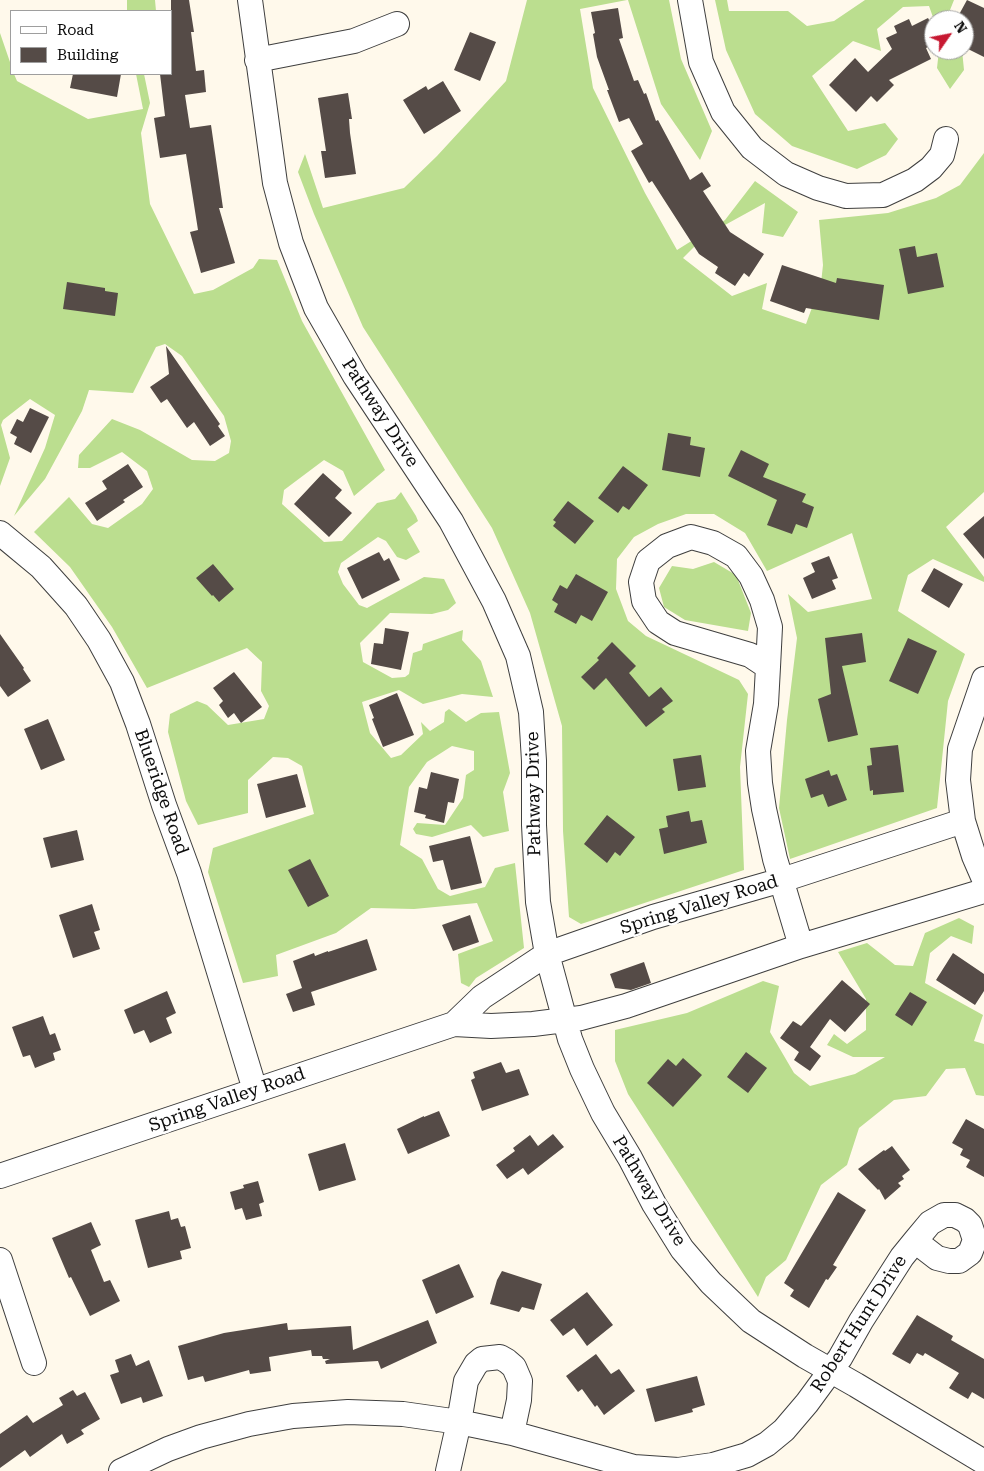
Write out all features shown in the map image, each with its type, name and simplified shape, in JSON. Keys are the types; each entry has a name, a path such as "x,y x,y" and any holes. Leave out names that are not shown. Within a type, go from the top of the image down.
{"street":[{"name":"Pathway Drive","path":"250,0 275,183 291,243 316,308 355,376 451,521 494,601 518,656 532,712 534,826 538,902 547,954 565,1020 582,1069 603,1113 630,1158 654,1204 682,1249 711,1283 751,1321 830,1371 984,1462"},
{"path":"690,0 702,62 723,112 752,148 786,174 818,188 846,196 883,195 915,180 931,168 942,155 946,139"},
{"path":"257,60 354,41 397,24"},
{"name":"Blueridge Road","path":"0,532 41,567 76,606 122,682 189,873 255,1090"},
{"path":"768,667 750,655 675,633 658,622 644,601 641,582 648,561 667,546 691,537 713,542 736,556 752,576 762,600 770,627 768,667 766,704 758,751 760,783 775,859 801,946"},
{"path":"984,680 960,749 958,780 963,820 974,856 984,878"},
{"name":"Spring Valley Road","path":"454,1024 482,997 547,954 653,917 782,880 963,820"},
{"name":"Spring Valley Road","path":"0,1176 454,1024 491,1026 533,1024 581,1018 626,1006 801,946 984,891"},
{"name":"Robert Hunt Drive","path":"121,1471 168,1449 201,1437 249,1424 293,1416 348,1412 394,1414 459,1422 512,1433 634,1467 678,1470 713,1465 746,1455 767,1444 784,1430 807,1403 840,1358 861,1320 902,1257 915,1241"},
{"path":"0,1260 34,1363"},
{"path":"448,1471 466,1381 476,1364 482,1359 500,1357 514,1367 520,1381 519,1400 512,1433"}],"green space":[{"path":"127,0 155,0 156,10 127,10"},
{"path":"527,0 627,0 580,9 593,88 645,193 677,250 725,220 755,181 798,212 783,237 762,233 765,203 705,236 683,258 732,296 767,283 762,309 806,324 821,283 823,265 819,220 888,213 936,198 960,185 984,153 984,492 946,527 984,577 984,582 933,559 908,575 898,611 965,654 948,701 937,808 790,859 779,808 797,638 788,594 808,612 872,599 852,533 767,571 745,533 714,514 686,514 658,524 634,537 617,559 616,589 628,621 646,636 739,680 748,694 740,767 744,870 581,924 569,917 563,831 562,726 530,613 492,528 363,327 298,172 305,154 323,208 404,188 437,156 506,81"},
{"path":"628,0 669,0 681,59 712,131 700,160 661,104"},
{"path":"715,0 727,0 729,11 788,11 807,26 834,21 865,0 954,0 950,10 930,10 929,6 903,7 877,29 881,51 853,41 812,76 848,131 885,123 898,139 886,155 857,169 792,146 755,114 726,50"},
{"path":"0,33 10,62 10,75 14,75 17,81 88,119 143,109 136,75 144,75 150,103 141,133 150,204 194,294 213,290 253,268 259,259 277,260 302,321 385,470 354,496 343,471 324,460 284,490 282,504 324,542 342,541 377,503 395,499 401,492 418,521 407,529 420,552 406,560 397,557 386,541 378,537 341,563 338,572 343,584 359,605 367,608 424,577 444,579 456,603 448,610 432,614 390,613 360,643 363,662 392,678 405,677 409,674 413,653 422,650 423,644 463,630 462,640 481,661 493,697 462,694 423,704 399,690 362,702 370,733 391,758 401,755 423,734 421,722 430,731 444,722 445,712 449,709 466,722 481,713 499,712 510,773 503,792 509,831 483,837 471,825 432,837 416,834 413,829 417,823 445,825 463,798 466,775 474,770 474,751 452,746 427,762 409,787 400,845 422,859 438,889 450,896 485,887 495,868 515,863 524,948 476,978 469,987 461,983 458,954 493,941 477,903 414,909 371,908 336,933 276,955 278,976 243,983 208,872 213,848 314,814 302,766 288,758 273,757 248,780 248,813 198,825 186,801 168,732 170,714 197,701 207,705 228,725 264,719 269,706 261,691 262,662 247,648 147,688 112,627 70,567 34,532 69,497 92,524 108,528 142,504 153,489 147,471 122,452 90,468 78,468 79,455 112,419 140,430 192,460 215,461 229,453 231,441 224,416 182,356 165,344 156,347 133,393 89,390 82,411 45,479 14,516 45,448 55,415 30,399 3,420 1,425 10,458 0,486"},
{"path":"938,60 963,60 964,70 950,89 937,68"},
{"path":"714,562 736,575 751,613 748,631 685,620 664,607 659,588 672,566 693,569"},
{"path":"959,918 974,926 972,944 951,936 930,953 925,983 983,1015 974,1041 984,1044 984,1096 976,1095 965,1068 946,1069 926,1096 894,1100 859,1128 847,1165 821,1185 786,1260 766,1277 758,1297 628,1094 615,1061 615,1030 687,1013 763,981 779,986 770,1032 794,1073 810,1086 855,1074 885,1057 853,1057 827,1045 834,1034 847,1044 866,1030 866,999 838,952 867,943 895,965 913,966 925,933"}],"building":[{"path":"171,0 189,0 194,32 191,32 196,71 204,70 206,92 185,95 190,128 211,125 223,208 219,208 235,263 201,273 190,232 198,230 186,154 160,158 154,118 165,116 160,75 172,75"},
{"path":"967,0 984,8 984,57 974,52 974,10 962,10"},
{"path":"618,8 623,38 619,39 634,81 638,80 644,94 646,93 656,121 658,120 690,180 702,172 711,186 703,191 730,232 764,254 749,277 744,273 735,286 715,273 718,267 699,254 652,181 649,183 631,151 643,144 629,118 619,122 597,57 591,12"},
{"path":"909,19 912,26 924,20 924,60 929,60 889,80 894,85 877,102 871,96 856,112 829,85 855,58 868,72 892,49 886,38 897,33 894,26"},
{"path":"470,32 496,42 480,81 454,70"},
{"path":"73,75 121,75 117,97 70,88"},
{"path":"443,81 461,111 424,134 403,100 426,86 428,90"},
{"path":"348,93 352,119 349,119 350,133 356,174 325,178 321,151 326,151 318,98"},
{"path":"915,246 917,257 937,253 944,287 908,294 899,249"},
{"path":"782,265 836,283 837,278 884,285 879,320 806,308 804,313 770,301"},
{"path":"67,282 105,288 105,291 118,293 115,316 63,309"},
{"path":"166,346 220,424 218,426 225,436 210,446 194,422 187,428 167,399 161,403 150,387 169,374"},
{"path":"30,408 49,417 31,453 14,444 17,437 10,433 17,419 23,422"},
{"path":"668,433 691,437 690,445 705,448 700,477 662,470"},
{"path":"741,450 769,464 763,477 806,494 802,502 814,507 807,528 796,524 792,534 767,525 777,500 728,476"},
{"path":"128,464 143,487 97,521 85,503 107,489 102,481"},
{"path":"623,466 648,485 629,510 623,506 618,513 598,498"},
{"path":"323,473 342,490 335,498 352,513 329,537 294,504"},
{"path":"568,501 594,521 575,544 553,526 556,522 553,520"},
{"path":"984,516 984,559 963,534"},
{"path":"379,552 384,561 389,558 400,580 362,599 347,568"},
{"path":"829,556 838,578 832,580 836,589 812,599 803,578 815,572 811,563"},
{"path":"213,564 234,589 219,602 196,578"},
{"path":"934,568 963,584 949,608 921,591"},
{"path":"576,574 608,592 592,621 581,615 576,624 554,612 558,604 552,600 560,585 567,589"},
{"path":"385,628 409,632 401,670 371,664 374,643 383,644"},
{"path":"862,633 866,662 842,666 858,735 828,742 818,699 831,694 825,638"},
{"path":"0,634 31,681 8,697 0,686"},
{"path":"908,638 937,651 918,694 889,681"},
{"path":"612,642 636,666 629,673 649,697 661,687 673,701 662,709 665,712 646,727 606,678 594,690 581,677 599,660 597,658"},
{"path":"234,672 262,707 241,723 234,713 228,718 219,705 223,701 213,688"},
{"path":"397,693 414,735 383,747 372,719 374,718 369,705"},
{"path":"48,719 65,760 41,770 24,729"},
{"path":"898,745 904,792 873,795 873,790 870,791 867,766 872,765 870,748"},
{"path":"701,755 706,787 678,791 673,759"},
{"path":"829,770 831,776 837,774 847,800 828,807 823,794 811,798 805,779"},
{"path":"431,772 459,779 454,803 448,802 444,823 425,818 426,815 414,812 419,787 427,789"},
{"path":"297,774 306,807 266,818 257,784"},
{"path":"689,811 691,822 702,820 707,843 664,854 659,829 668,827 666,816"},
{"path":"607,815 635,837 620,856 615,852 607,863 584,844"},
{"path":"77,830 84,860 51,868 43,838"},
{"path":"470,836 482,883 451,890 443,860 433,862 429,846"},
{"path":"310,859 329,896 308,907 288,870"},
{"path":"92,904 100,930 94,932 100,949 73,958 59,915"},
{"path":"470,915 479,942 453,951 442,925"},
{"path":"367,939 377,970 311,992 315,1005 293,1012 286,994 302,988 293,961 314,953 315,956"},
{"path":"953,953 984,974 984,991 975,1005 936,980"},
{"path":"644,962 651,983 631,990 615,988 610,974"},
{"path":"842,980 870,1004 845,1032 830,1019 810,1047 821,1056 810,1071 794,1060 799,1052 780,1038 793,1021 801,1026"},
{"path":"167,991 176,1013 166,1018 172,1033 150,1043 144,1030 134,1034 124,1010"},
{"path":"910,992 927,1002 912,1026 895,1015"},
{"path":"43,1016 50,1035 55,1033 61,1050 53,1053 55,1060 35,1068 30,1055 23,1057 12,1027"},
{"path":"746,1052 767,1068 748,1093 727,1077"},
{"path":"683,1058 702,1075 673,1107 647,1083 668,1059 676,1066"},
{"path":"501,1062 506,1073 519,1069 529,1095 482,1111 471,1080 475,1078 473,1072"},
{"path":"439,1111 450,1136 408,1154 397,1129"},
{"path":"966,1119 984,1129 984,1177 966,1167 970,1160 960,1155 963,1149 952,1143"},
{"path":"553,1134 564,1147 528,1175 523,1168 507,1179 496,1165 515,1151 513,1148 530,1135 538,1146"},
{"path":"345,1143 356,1180 319,1191 308,1154"},
{"path":"892,1146 910,1170 902,1176 904,1179 898,1183 901,1186 885,1200 879,1189 858,1169"},
{"path":"258,1181 264,1202 259,1204 262,1216 246,1220 242,1208 235,1210 230,1192 244,1188 243,1185"},
{"path":"838,1192 866,1210 833,1265 837,1267 828,1280 826,1279 809,1308 790,1296 794,1290 784,1283"},
{"path":"169,1211 171,1220 178,1218 181,1227 185,1226 191,1248 180,1251 182,1259 148,1268 135,1220"},
{"path":"91,1222 101,1245 91,1250 104,1282 110,1280 120,1301 90,1316 71,1277 69,1278 52,1238"},
{"path":"459,1264 474,1297 436,1314 422,1280"},
{"path":"502,1271 542,1284 534,1310 522,1307 519,1312 490,1304 497,1280"},
{"path":"587,1292 613,1325 587,1346 574,1328 563,1336 550,1320"},
{"path":"917,1315 953,1336 951,1340 984,1359 984,1399 972,1392 968,1399 949,1388 959,1373 925,1353 923,1356 917,1353 910,1364 892,1354"},
{"path":"428,1320 437,1343 381,1369 378,1361 326,1364 325,1361 330,1359 323,1359 322,1356 312,1356 311,1350 269,1357 271,1371 250,1374 249,1370 205,1382 203,1376 188,1380 178,1346 224,1333 287,1323 288,1330 351,1326 353,1350"},
{"path":"131,1354 136,1366 149,1360 163,1396 143,1403 141,1397 121,1404 110,1375 119,1372 115,1360"},
{"path":"596,1354 611,1374 619,1369 635,1391 604,1415 597,1405 595,1407 582,1389 578,1392 566,1376"},
{"path":"697,1376 705,1405 692,1409 693,1412 655,1422 646,1389"},
{"path":"73,1390 77,1396 85,1392 100,1419 81,1430 84,1434 67,1444 62,1434 30,1457 25,1450 0,1468 0,1434 27,1415 33,1423 63,1405 59,1398"}]}
